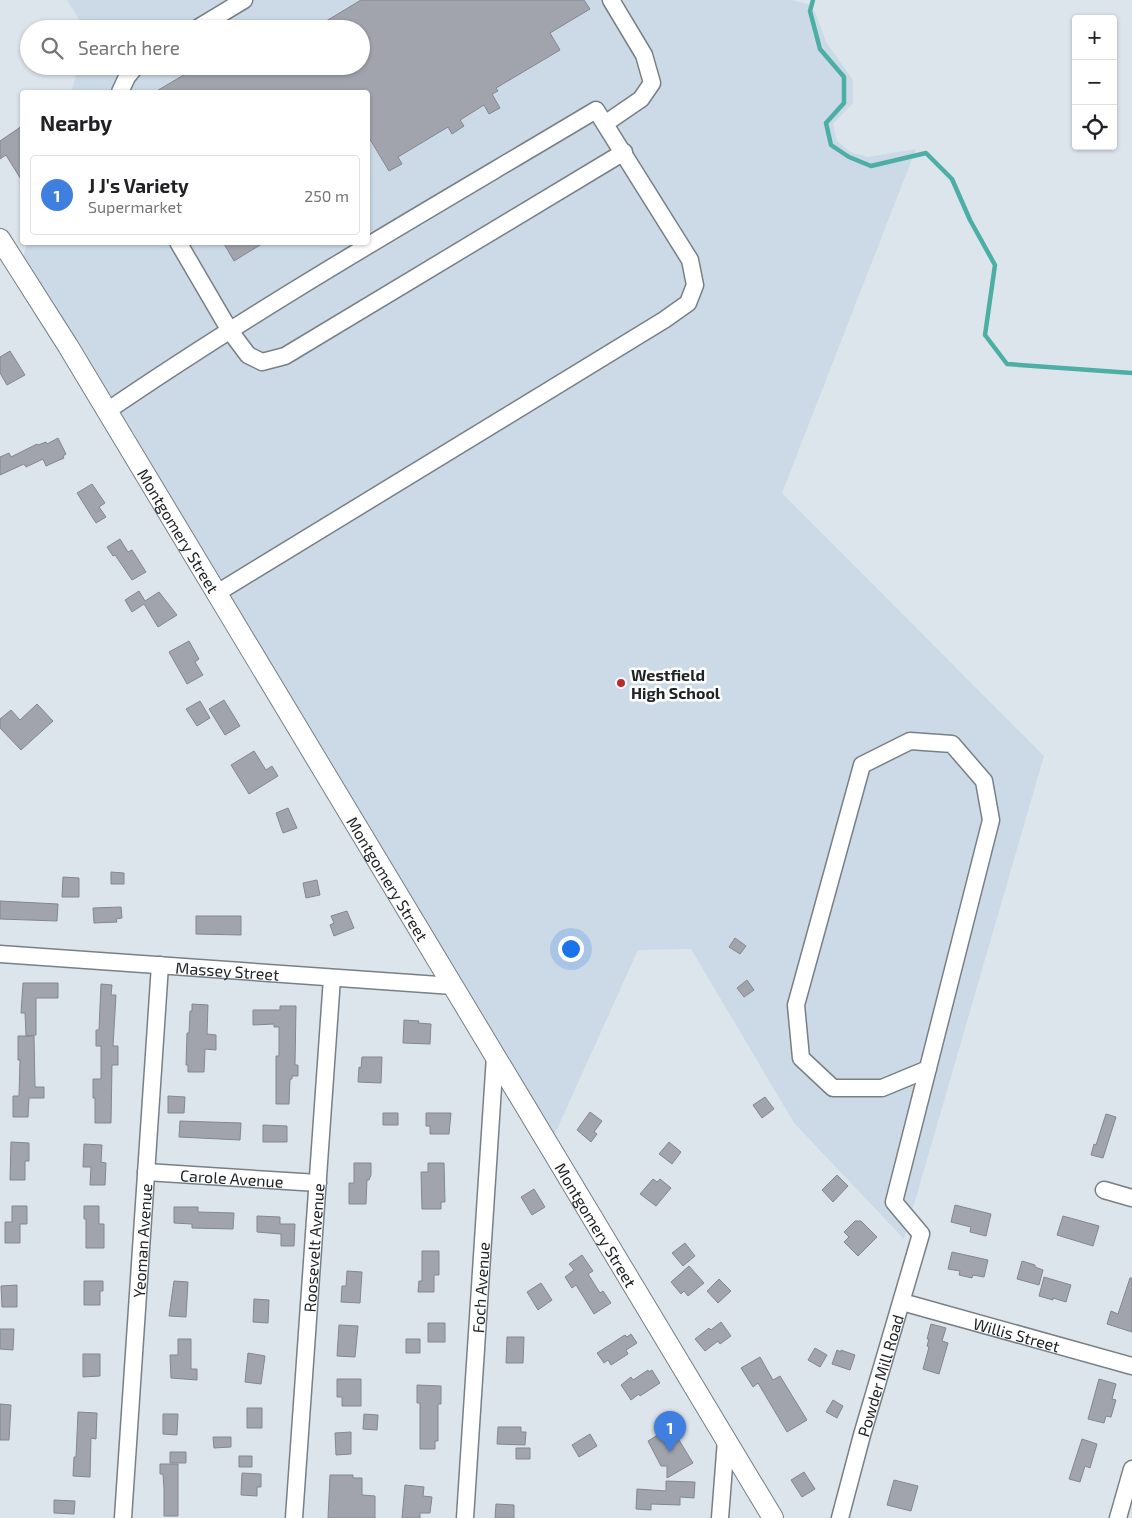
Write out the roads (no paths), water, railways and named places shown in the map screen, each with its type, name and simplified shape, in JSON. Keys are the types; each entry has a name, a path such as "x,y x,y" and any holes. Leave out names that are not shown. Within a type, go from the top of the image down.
{"main road":[{"name":"Montgomery Street","path":"0,239 68,346 773,1518"}],"street":[{"path":"211,20 244,0"},
{"path":"606,122 641,99 652,82 644,55 611,0"},
{"path":"121,90 129,75"},
{"path":"217,593 632,341 688,303 695,285 690,260 606,122 596,110 370,245"},
{"path":"180,245 230,331 248,355 262,362 285,356 624,152"},
{"path":"106,411 169,368 370,245"},
{"path":"910,741 952,744 984,781 991,820 928,1070 882,1088 833,1088 801,1058 796,1005 862,765 910,741"},
{"name":"Massey Street","path":"0,954 453,986"},
{"name":"Yeoman Avenue","path":"123,1518 160,965"},
{"name":"Roosevelt Avenue","path":"294,1518 332,978"},
{"name":"Foch Avenue","path":"465,1518 495,1056"},
{"name":"Powder Mill Road","path":"840,1518 862,1435 921,1234 894,1202 928,1070"},
{"name":"Carole Avenue","path":"146,1172 318,1183"},
{"path":"1104,1190 1132,1198"},
{"name":"Willis Street","path":"902,1302 1132,1366"},
{"path":"720,1518 726,1440"},
{"path":"1118,1518 1132,1470"}],"waterway":[{"path":"813,0 810,11 820,49 844,77 844,103 826,123 831,145 849,157 871,166 926,153 952,179 970,220 995,265 985,335 1007,364 1132,373"}],"place":[{"name":"Westfield High School","path":"621,683"},
{"name":"J J's Variety","path":"670,1452"}]}
